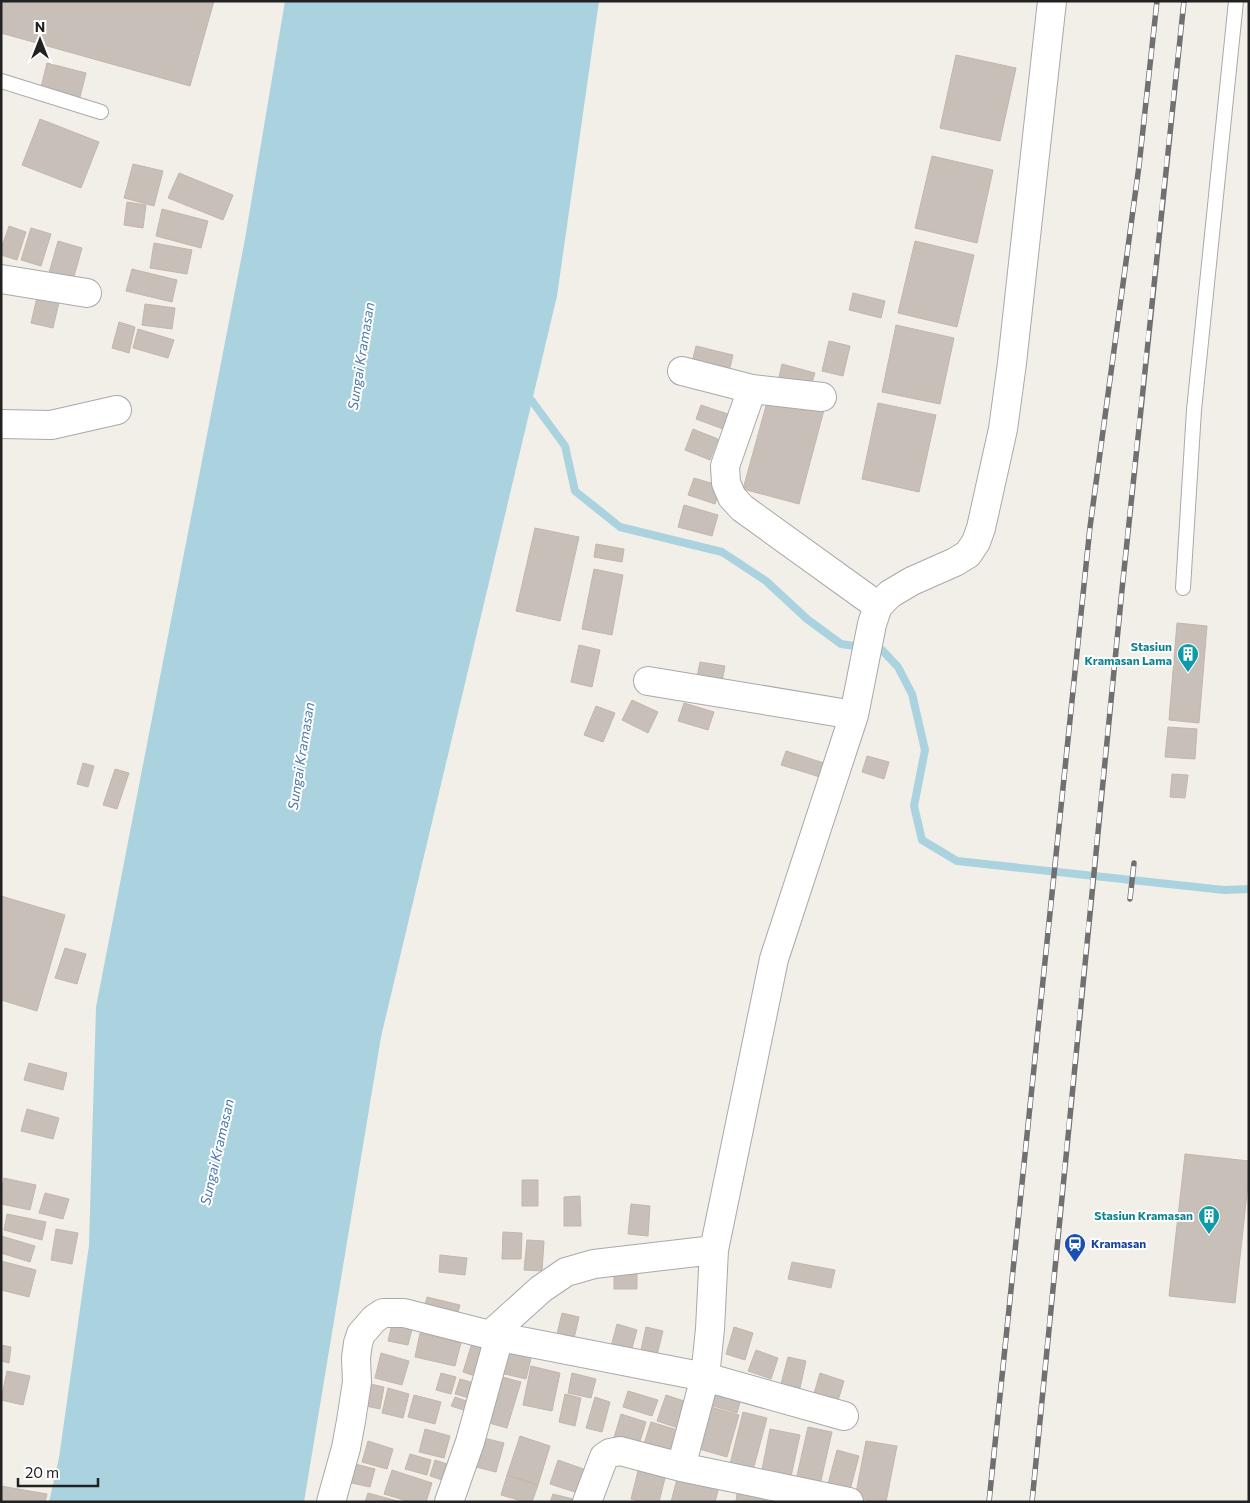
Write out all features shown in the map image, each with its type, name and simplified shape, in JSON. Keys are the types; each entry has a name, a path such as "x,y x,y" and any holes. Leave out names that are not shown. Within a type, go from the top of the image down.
{"street":[{"path":"681,1467 705,1377 710,1329 714,1250 774,959 854,715 874,618 890,594 912,581 955,562 968,554 976,542 981,528 1003,429 1052,1"},
{"path":"1,279 87,293"},
{"path":"682,371 752,389 822,397"},
{"path":"752,389 725,466 726,482 732,497 742,508 874,618"},
{"path":"1,424 51,425 117,410"},
{"path":"648,681 854,715"},
{"path":"449,1502 470,1442 494,1336 541,1288 566,1272 594,1264 714,1250"},
{"path":"331,1502 346,1448 351,1421 357,1382 356,1358 360,1334 374,1318 383,1313 404,1313 494,1336 705,1377 844,1416"},
{"path":"587,1502 604,1457 610,1453 620,1451 681,1467 849,1502"}],"lane":[{"path":"1183,588 1194,410 1236,1"},
{"path":"1,81 101,112"}],"water":[{"name":"Sungai Kramasan","path":"285,1 599,1 557,296 381,1037 304,1502 49,1502 59,1458 89,1245 96,1007 245,239"}],"building":[{"path":"1,1 214,1 190,86 1,33"},
{"path":"956,55 1016,68 1000,141 940,128"},
{"path":"47,63 86,73 79,101 40,91"},
{"path":"40,119 99,142 81,188 22,165"},
{"path":"932,156 993,170 977,243 915,228"},
{"path":"133,164 163,171 154,206 124,198"},
{"path":"179,173 233,195 223,220 168,198"},
{"path":"127,202 146,205 143,228 124,225"},
{"path":"162,209 208,221 201,248 156,236"},
{"path":"9,226 26,232 17,260 1,255 1,249"},
{"path":"31,228 51,234 41,266 21,260"},
{"path":"58,241 82,248 73,280 49,273"},
{"path":"915,241 974,255 957,327 898,313"},
{"path":"154,243 192,250 187,274 150,268"},
{"path":"132,269 177,280 172,302 126,291"},
{"path":"39,289 61,294 53,328 31,323"},
{"path":"853,293 885,301 881,318 849,310"},
{"path":"145,304 175,308 172,329 142,325"},
{"path":"119,322 135,327 129,353 112,348"},
{"path":"896,325 954,338 940,404 882,392"},
{"path":"138,329 174,340 168,358 133,348"},
{"path":"829,341 850,346 843,376 822,371"},
{"path":"696,346 733,355 727,380 690,370"},
{"path":"782,364 815,373 810,389 778,382"},
{"path":"769,395 824,410 799,504 743,489"},
{"path":"878,403 936,415 919,492 862,479"},
{"path":"701,405 728,414 723,429 696,419"},
{"path":"693,429 718,439 710,460 685,450"},
{"path":"694,478 721,486 715,504 688,495"},
{"path":"684,505 718,515 712,536 678,527"},
{"path":"535,528 579,537 560,621 516,611"},
{"path":"596,544 624,549 622,562 594,557"},
{"path":"594,569 623,575 612,635 582,629"},
{"name":"Stasiun Kramasan Lama","path":"1177,623 1207,626 1199,723 1169,720"},
{"path":"579,645 600,650 592,687 571,682"},
{"path":"700,662 725,666 721,687 696,682"},
{"path":"632,700 658,712 648,733 622,720"},
{"path":"684,703 714,712 708,730 678,721"},
{"path":"596,706 615,713 603,742 584,735"},
{"path":"1168,727 1197,729 1195,759 1165,757"},
{"path":"786,751 824,763 820,777 781,765"},
{"path":"867,756 889,762 884,779 862,772"},
{"path":"83,763 94,766 88,787 77,784"},
{"path":"115,769 129,773 117,809 103,805"},
{"path":"1172,774 1188,775 1185,798 1170,797"},
{"path":"1,896 65,915 37,1011 1,1000"},
{"path":"65,948 86,954 77,984 55,978"},
{"path":"29,1063 67,1073 63,1090 24,1080"},
{"path":"27,1109 59,1118 53,1139 21,1131"},
{"name":"Stasiun Kramasan","path":"1185,1154 1249,1161 1235,1303 1169,1296"},
{"path":"4,1178 36,1185 30,1210 1,1204"},
{"path":"522,1180 538,1180 538,1206 522,1206"},
{"path":"45,1193 69,1199 63,1219 39,1213"},
{"path":"580,1196 581,1226 564,1226 564,1197"},
{"path":"631,1204 650,1206 648,1236 628,1234"},
{"path":"7,1214 46,1222 42,1240 4,1230"},
{"path":"56,1229 78,1233 72,1264 51,1260"},
{"path":"503,1232 522,1233 521,1259 502,1259"},
{"path":"1,1236 35,1246 30,1262 1,1253"},
{"path":"527,1240 544,1241 542,1271 524,1270"},
{"path":"440,1255 467,1258 465,1275 439,1272"},
{"path":"1,1261 36,1270 29,1297 1,1290"},
{"path":"792,1262 835,1270 831,1288 788,1279"},
{"path":"614,1271 637,1271 637,1289 614,1289"},
{"path":"427,1297 460,1305 456,1320 423,1312"},
{"path":"562,1313 579,1317 572,1347 555,1343"},
{"path":"392,1324 412,1329 408,1345 388,1341"},
{"path":"617,1324 637,1330 629,1359 609,1354"},
{"path":"646,1327 663,1331 655,1363 639,1359"},
{"path":"734,1327 753,1333 745,1360 726,1354"},
{"path":"420,1333 461,1343 455,1366 415,1357"},
{"path":"472,1343 493,1349 484,1379 463,1372"},
{"path":"1,1345 11,1347 9,1363 1,1361"},
{"path":"502,1347 532,1354 526,1379 496,1372"},
{"path":"756,1350 778,1358 771,1379 748,1371"},
{"path":"381,1353 409,1361 402,1385 375,1378"},
{"path":"788,1357 806,1361 800,1388 781,1384"},
{"path":"531,1366 560,1373 552,1411 523,1405"},
{"path":"7,1371 30,1376 23,1405 1,1400"},
{"path":"441,1373 456,1377 451,1394 436,1390"},
{"path":"572,1373 596,1379 591,1398 568,1393"},
{"path":"820,1373 844,1381 837,1404 813,1397"},
{"path":"495,1375 521,1382 507,1428 482,1421"},
{"path":"460,1379 481,1385 476,1400 455,1394"},
{"path":"366,1383 384,1387 380,1409 361,1405"},
{"path":"388,1388 409,1394 403,1418 382,1413"},
{"path":"628,1391 658,1400 652,1416 623,1407"},
{"path":"713,1392 741,1399 737,1413 710,1405"},
{"path":"565,1394 581,1398 575,1426 559,1422"},
{"path":"414,1395 441,1402 435,1424 408,1417"},
{"path":"666,1395 693,1404 684,1430 657,1421"},
{"path":"455,1397 478,1405 476,1414 451,1406"},
{"path":"595,1397 610,1402 602,1432 586,1428"},
{"path":"711,1407 739,1415 727,1457 699,1449"},
{"path":"743,1412 767,1418 752,1474 729,1468"},
{"path":"621,1414 646,1422 638,1448 613,1441"},
{"path":"651,1422 684,1432 675,1460 642,1450"},
{"path":"808,1427 832,1432 820,1485 796,1480"},
{"path":"425,1429 450,1436 444,1458 419,1452"},
{"path":"770,1429 800,1435 789,1486 760,1480"},
{"path":"520,1436 550,1446 538,1485 507,1475"},
{"path":"484,1438 504,1443 496,1472 476,1467"},
{"path":"368,1441 393,1449 387,1469 362,1462"},
{"path":"866,1441 897,1446 886,1502 855,1498"},
{"path":"837,1450 859,1456 850,1490 828,1484"},
{"path":"410,1454 431,1460 427,1475 405,1469"},
{"path":"435,1460 456,1467 451,1483 430,1476"},
{"path":"558,1460 592,1472 584,1495 550,1484"},
{"path":"347,1462 375,1469 370,1487 343,1481"},
{"path":"640,1463 667,1470 659,1502 642,1502 631,1499"},
{"path":"392,1470 432,1483 426,1502 410,1502 384,1494"},
{"path":"507,1475 538,1485 532,1502 525,1502 501,1495"},
{"path":"678,1475 719,1487 715,1502 671,1502"},
{"path":"1,1486 47,1494 45,1502 1,1502"},
{"path":"738,1486 769,1490 767,1502 736,1502"},
{"path":"368,1493 401,1502 365,1502"},
{"path":"553,1494 581,1501 581,1502 550,1502"}],"waterway":[{"path":"524,398 532,401 565,446 575,491 620,527 722,552 766,581 807,619 841,644 882,650 898,667 912,694 925,750 914,806 922,840 957,861 1224,890 1249,889"}],"railway":[{"path":"989,1502 1090,527 1139,166 1157,1"},
{"path":"1032,1502 1087,939 1184,1"},
{"path":"1130,899 1134,863"}],"place":[{"name":"Stasiun Kramasan Lama","path":"1188,673"},
{"name":"Stasiun Kramasan","path":"1209,1235"},
{"name":"Kramasan","path":"1075,1263"}]}
